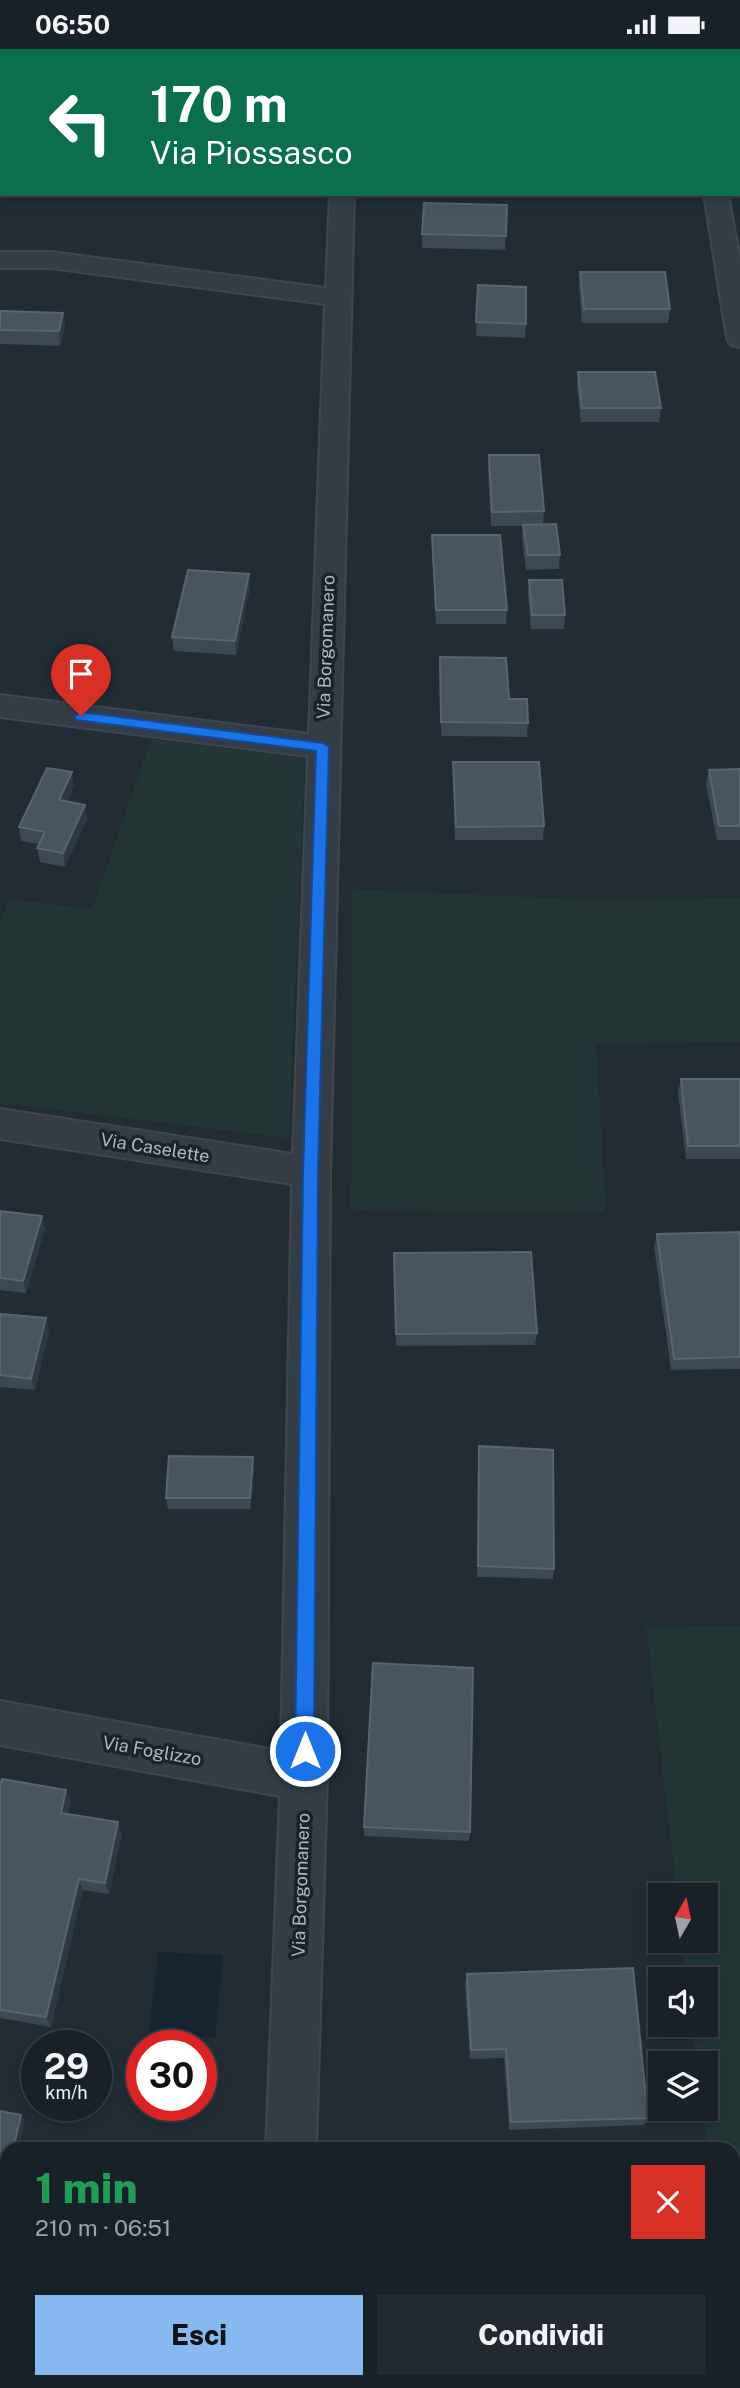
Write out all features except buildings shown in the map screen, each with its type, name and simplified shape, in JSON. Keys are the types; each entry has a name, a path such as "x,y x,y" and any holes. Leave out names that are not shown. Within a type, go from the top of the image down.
{"street":[{"name":"Via Borgomanero","path":"291,2142 304,1778 311,1172 342,196"},
{"path":"716,196 738,312 740,339"},
{"path":"0,260 51,260 339,298"},
{"path":"0,282 10,272 28,262"},
{"path":"0,706 323,747"},
{"name":"Via Caselette","path":"0,1124 311,1172"},
{"name":"Via Foglizzo","path":"0,1723 304,1778"}],"shaded area":[{"path":"151,739 305,758 289,1138 0,1103 0,922 9,899 92,909"},
{"path":"352,889 594,900 740,898 740,1042 596,1044 606,1212 351,1211"},
{"path":"740,1626 740,2142 706,2142 704,2121 718,2121 718,2051 695,2051 694,2037 718,2037 718,1967 685,1967 684,1953 718,1953 718,1883 676,1883 646,1627"}],"water":[{"path":"158,1952 223,1955 216,2030 149,2030"}],"route":[{"path":"81,716 323,747 311,1172 305,1751"}]}
